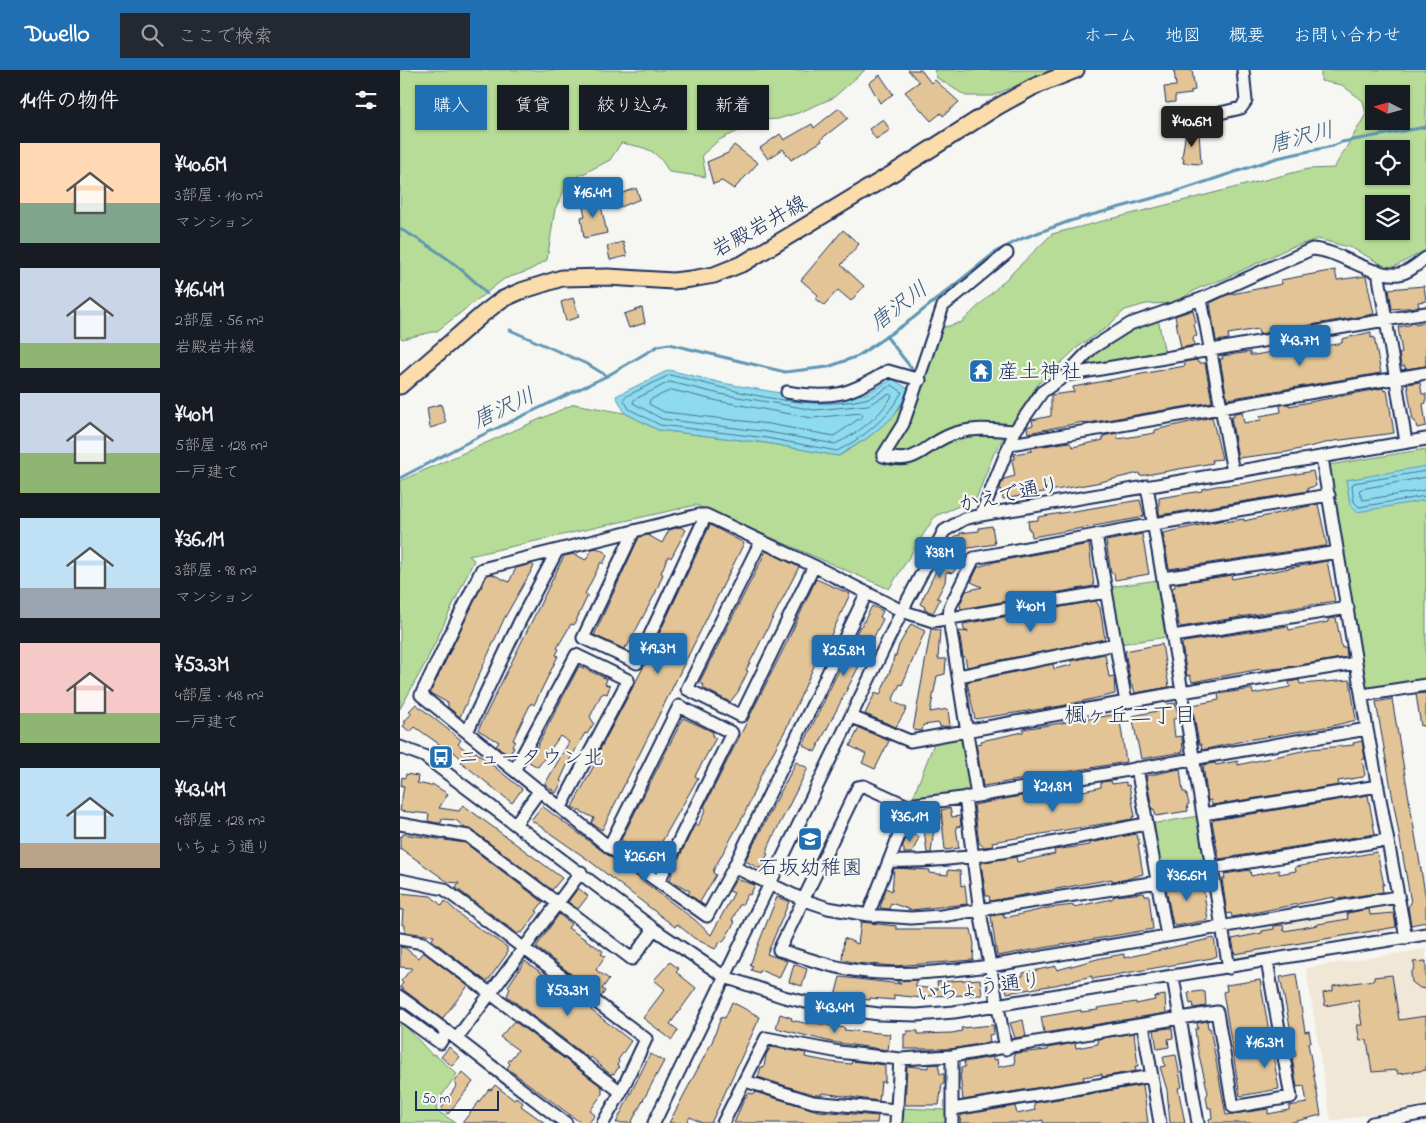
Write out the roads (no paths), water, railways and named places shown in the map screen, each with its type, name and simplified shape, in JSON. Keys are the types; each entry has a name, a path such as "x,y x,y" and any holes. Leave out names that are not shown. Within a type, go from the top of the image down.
{"main road":[{"name":"岩殿岩井線","path":"400,386 501,300 521,291 562,278 608,277 655,281 691,279 714,275 744,263 890,176 997,107 1033,87 1076,70"}],"street":[{"path":"1174,124 1241,108 1246,101 1243,70"},
{"path":"981,515 1015,432 1042,392 1066,375 1092,348 1130,324 1200,298 1312,249 1327,250 1378,271 1399,274 1426,258"},
{"path":"1006,253 943,306 920,380 903,424 883,456 899,461 908,459 948,435 966,430 1015,432"},
{"path":"1378,271 1406,442"},
{"path":"1200,298 1233,472"},
{"path":"1066,375 1426,313"},
{"path":"787,392 813,396 839,395 866,385 888,371 920,380"},
{"path":"1010,444 1426,373"},
{"name":"かえで通り","path":"654,1123 902,611 944,531 964,519 981,515 1426,439"},
{"path":"1322,458 1363,695 1367,729 1406,938"},
{"path":"1146,486 1229,968"},
{"path":"977,796 949,619 950,607 974,558 1154,524 1329,495"},
{"path":"867,592 734,867 707,916 609,847 468,730 422,695 482,569 698,515 706,515 814,566 867,592 902,611 933,621 1106,592"},
{"path":"634,531 583,638 637,663 706,515"},
{"path":"1096,535 1126,702"},
{"path":"761,541 687,689 741,716 814,566"},
{"path":"468,730 520,621 557,551"},
{"path":"1163,578 1338,552"},
{"path":"1173,636 1348,608"},
{"path":"958,676 1116,644"},
{"path":"515,769 576,655 628,680 561,807"},
{"path":"852,717 910,741 1356,663"},
{"path":"1363,695 1426,685"},
{"path":"609,847 679,706 732,733 659,881"},
{"path":"868,915 910,807 916,804 977,796 1367,729"},
{"name":"いちょう通り","path":"400,747 424,756 582,872 654,929 725,977 784,997 830,1008 879,1014 917,1015 997,1007 1426,934"},
{"path":"1136,768 1166,936"},
{"path":"910,807 864,786 858,787 779,950 835,967 879,974 926,973 990,966 1397,897"},
{"path":"1203,814 1378,786"},
{"path":"516,823 540,790"},
{"path":"964,797 980,912 1006,1049"},
{"path":"400,824 468,836 632,959 654,929"},
{"path":"890,861 912,862 971,856 1146,824"},
{"path":"1212,868 1387,840"},
{"path":"734,867 769,885 828,908 868,915 912,918 980,912 1157,882"},
{"path":"457,1038 582,872"},
{"path":"400,880 444,889 646,1039 620,1092 602,1123"},
{"path":"400,939 423,943 620,1092"},
{"path":"723,1123 766,1038 839,1052 900,1059 952,1056 1006,1049 1217,1012 1233,1107 1291,1097 1267,962"},
{"path":"1173,977 1198,1123"},
{"path":"400,997 447,1030 566,1123"},
{"path":"400,1014 440,1043 447,1030"},
{"path":"1143,1025 1160,1123"},
{"path":"952,1056 952,1123"},
{"path":"896,1123 900,1059"},
{"path":"953,1109 1152,1076"},
{"path":"745,1081 813,1102 896,1110"},
{"path":"1372,1123 1426,1113"}],"water":[{"path":"669,370 722,383 815,399 865,394 893,379 910,390 892,418 866,439 838,456 766,443 658,430 625,413 616,396"},
{"path":"1426,466 1426,500 1357,512 1350,504 1346,480"}],"waterway":[{"name":"唐沢川","path":"400,478 476,438 607,376 658,346 669,344 785,372 828,367 858,356 912,319 997,251 1021,239 1070,221 1175,192 1277,158 1333,146 1342,142 1426,127"},
{"path":"400,229 446,258 468,275 487,294"},
{"path":"510,330 589,365 607,376"},
{"path":"886,336 912,369"}],"place":[{"name":"産土神社","path":"981,371"},
{"name":"ニュータウン北","path":"441,757"},
{"name":"石坂幼稚園","path":"810,839"}],"district":[{"name":"楓ヶ丘二丁目","path":"1130,714"}]}
